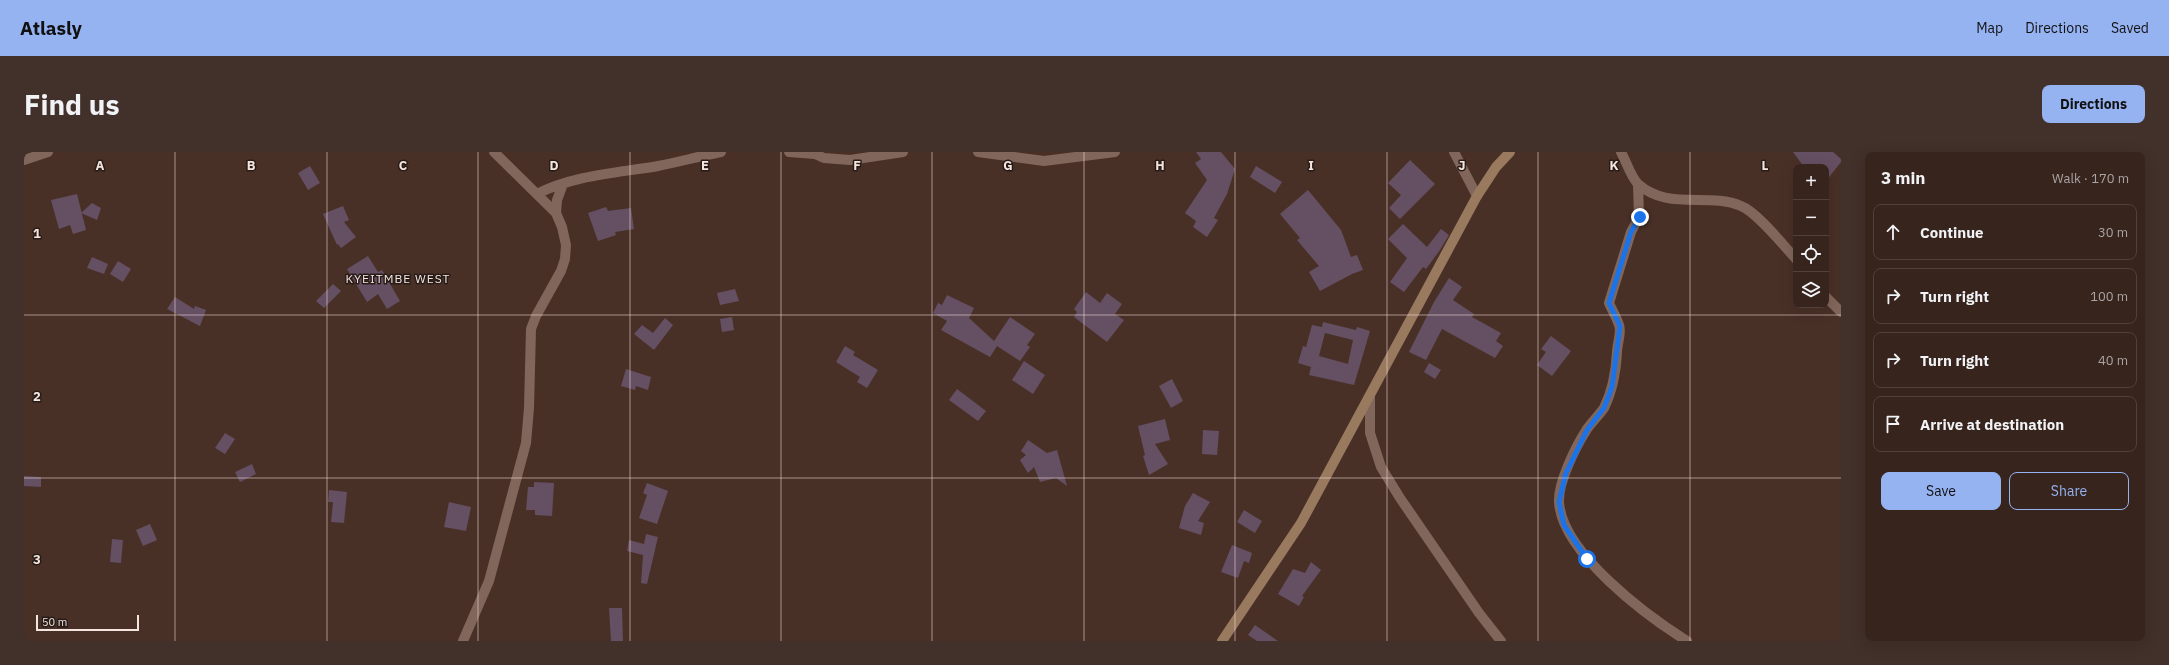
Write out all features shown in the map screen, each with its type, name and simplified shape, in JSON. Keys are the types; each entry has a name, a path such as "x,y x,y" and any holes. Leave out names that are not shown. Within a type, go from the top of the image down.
{"street":[{"path":"24,160 46,152"},
{"path":"463,641 489,581 526,443 529,408 530,329 561,271 565,259 566,245 562,227 556,213 494,152"},
{"path":"537,194 563,184 594,176 660,166 721,152"},
{"path":"789,152 815,153 824,158 850,160 903,152"},
{"path":"978,152 1044,161 1115,152"},
{"path":"1454,152 1477,196"},
{"path":"1222,641 1301,523 1370,398 1389,358 1477,196 1496,167 1510,152"},
{"path":"1621,152 1638,184 1640,217 1631,232 1609,303 1620,326 1612,387 1604,408 1587,430 1566,473 1559,502 1564,525 1587,559 1666,628 1687,641"},
{"path":"556,213 557,200 563,184"},
{"path":"1638,184 1650,192 1678,201 1720,200 1742,206 1784,243 1793,255"},
{"path":"1829,300 1841,312"},
{"path":"1370,398 1370,433 1381,467 1400,498 1479,613 1501,641"}],"building":[{"path":"1196,152 1221,152 1235,169 1227,194 1214,218 1218,220 1207,237 1193,227 1196,221 1185,213 1207,180 1195,163 1201,159"},
{"path":"1793,152 1833,152 1841,159 1841,162 1829,177 1829,164 1802,164"},
{"path":"1410,160 1435,184 1400,219 1389,208 1401,195 1388,183"},
{"path":"310,166 320,183 308,190 298,173"},
{"path":"1256,166 1282,182 1275,193 1250,177"},
{"path":"1308,190 1341,230 1351,257 1357,255 1363,270 1352,274 1320,291 1309,272 1319,266 1297,240 1300,238 1280,214"},
{"path":"77,194 86,230 73,234 70,225 59,229 51,200"},
{"path":"92,203 101,208 97,220 81,213"},
{"path":"343,206 349,220 344,222 356,237 341,248 338,244 337,245 323,214"},
{"path":"606,207 608,211 631,208 634,229 615,232 616,235 598,241 588,213"},
{"path":"1403,224 1427,247 1441,229 1449,235 1426,269 1423,267 1404,292 1390,282 1407,258 1388,239"},
{"path":"368,256 378,272 382,270 400,301 387,309 378,294 367,302 347,269"},
{"path":"92,257 108,264 104,274 87,268"},
{"path":"118,261 131,269 123,282 110,274"},
{"path":"1449,278 1462,287 1453,300 1474,314 1472,317 1501,333 1496,341 1503,346 1495,358 1442,329 1426,360 1409,352 1434,302"},
{"path":"333,284 341,291 324,308 316,301"},
{"path":"735,289 739,301 720,305 717,293"},
{"path":"1086,292 1100,303 1107,293 1122,304 1115,314 1124,320 1107,342 1074,317 1077,312 1074,309"},
{"path":"947,295 974,308 969,318 994,341 1010,317 1035,334 1027,345 1030,347 1020,361 997,346 990,357 941,330 947,321 933,313 938,303 942,305"},
{"path":"175,297 194,309 195,306 206,310 200,326 167,309"},
{"path":"732,317 734,330 722,332 720,319"},
{"path":"665,318 673,325 654,350 634,334 642,325 653,333"},
{"path":"1323,322 1356,330 1357,327 1370,331 1354,385 1309,375 1311,367 1298,363 1303,346 1306,347 1312,325 1322,327","holes":["1325,333 1353,340 1348,364 1319,356"]},
{"path":"1551,336 1571,351 1552,376 1537,365 1546,352 1541,349"},
{"path":"845,346 855,352 853,355 878,370 867,388 857,382 860,377 836,362"},
{"path":"1024,361 1045,375 1033,394 1012,380"},
{"path":"1429,363 1441,370 1435,379 1424,372"},
{"path":"626,369 651,377 648,390 636,386 635,390 621,386"},
{"path":"1172,379 1183,401 1171,408 1159,386"},
{"path":"957,389 986,411 978,421 949,400"},
{"path":"1165,419 1170,440 1155,444 1168,464 1149,475 1143,456 1145,455 1138,426"},
{"path":"1203,430 1219,431 1217,455 1202,454"},
{"path":"225,433 235,439 225,454 215,448"},
{"path":"1028,440 1047,453 1057,450 1067,486 1056,478 1040,482 1034,467 1028,473 1020,460 1026,455 1021,451"},
{"path":"252,464 256,474 240,482 235,472"},
{"path":"24,476 41,477 41,487 24,486"},
{"path":"534,482 554,483 552,516 535,515 535,510 526,510 528,487 534,487"},
{"path":"647,483 668,491 657,524 639,518 647,495 643,493"},
{"path":"329,490 347,492 344,523 331,522 333,502 328,502"},
{"path":"1193,493 1210,502 1198,521 1204,523 1201,535 1179,528 1185,506"},
{"path":"449,502 471,507 466,531 444,527"},
{"path":"1244,510 1262,521 1255,533 1237,522"},
{"path":"150,524 157,540 143,546 136,530"},
{"path":"646,534 658,537 647,584 641,583 643,555 627,551 629,540 644,544"},
{"path":"112,539 123,540 121,563 110,562"},
{"path":"1232,545 1252,553 1249,563 1244,561 1238,578 1221,572"},
{"path":"1311,562 1321,570 1302,596 1304,597 1299,606 1278,594 1293,569 1305,573"},
{"path":"609,608 622,608 623,641 611,641"},
{"path":"1255,625 1278,641 1257,641 1248,635"}],"district":[{"name":"KYEITMBE WEST","path":"398,279"}],"route":[{"path":"1587,559 1573,541 1564,525 1559,502 1566,473 1587,430 1604,408 1612,387 1616,370 1620,326 1609,303 1614,290 1616,276 1631,232 1640,217"}]}
